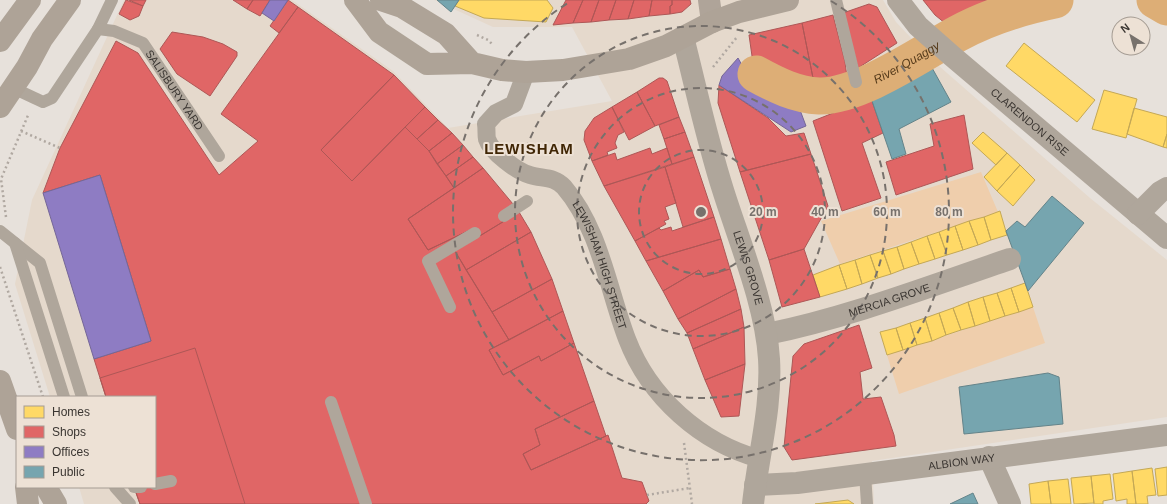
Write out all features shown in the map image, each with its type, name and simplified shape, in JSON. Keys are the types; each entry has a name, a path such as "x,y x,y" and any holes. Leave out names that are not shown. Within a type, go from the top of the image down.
{"highway":[{"path":"0,41 30,0"},
{"path":"0,107 27,67 42,39 70,0"},
{"path":"356,0 379,32 427,64 472,64 502,70 526,72 563,70 629,58 666,46 712,22 739,12 788,0"},
{"path":"381,0 402,7 446,34 472,64"},
{"path":"0,381 16,426"},
{"path":"26,488 28,504"},
{"path":"47,488 56,504"}],"main road":[{"path":"709,0 712,22"}],"street":[{"name":"CLARENDON RISE","path":"898,0 918,26 1167,238"},
{"name":"LEWIS GROVE","path":"683,37 718,175 766,334 770,360 769,389 754,495"},
{"name":"LEWISHAM HIGH STREET","path":"526,72 514,104 496,113 486,124 488,141 516,170 532,176 548,177 562,185 574,201 600,254 628,340 643,370 662,397 681,416 713,440 728,448 760,459"},
{"path":"1138,214 1160,192 1167,188"},
{"name":"MERCIA GROVE","path":"766,334 809,324 864,308 1010,259"},
{"name":"ALBION WAY","path":"754,495 797,483 1167,435"},
{"path":"989,457 1010,504"}],"lane":[{"path":"13,88 35,100 43,102 52,98 98,29 112,0"},
{"path":"836,0 856,82"},
{"name":"SALISBURY YARD","path":"98,29 114,31 143,43 219,156"},
{"path":"504,216 527,201"},
{"path":"0,231 40,263 82,396"},
{"path":"450,307 428,261 475,233"},
{"path":"14,243 64,396"},
{"path":"331,402 366,504"},
{"path":"865,474 867,504"},
{"path":"156,484 172,482"},
{"path":"116,488 130,504"}],"path":[{"path":"712,69 741,32"},
{"path":"6,216 1,180 35,100"},
{"path":"21,131 60,148"},
{"path":"0,266 43,396"},
{"path":"681,416 692,504"},
{"path":"647,495 690,488"}],"shaded area":[{"path":"124,0 292,0 393,71 448,128 612,101 572,27 493,27 434,0 883,0 896,22 931,59 1090,198 1167,260 1167,417 872,461 874,504 84,504 79,488 156,488 156,396 50,396 15,284 32,200"},
{"path":"981,172 998,212 840,264 821,221"},
{"path":"1033,307 1045,343 899,394 887,355"}],"building: Homes":[{"path":"459,0 547,0 553,8 546,22 484,18 455,6"},
{"path":"1024,43 1095,100 1077,122 1006,66"},
{"path":"1104,90 1137,99 1126,138 1092,129"},
{"path":"1134,108 1167,117 1167,134 1163,147 1127,134"},
{"path":"983,132 1007,153 996,165 972,143"},
{"path":"1167,134 1167,148 1163,147"},
{"path":"1007,153 1020,165 997,191 984,177"},
{"path":"1020,165 1035,180 1013,206 997,191"},
{"path":"1000,211 1007,235 991,240 984,217"},
{"path":"984,217 991,240 978,245 969,221"},
{"path":"969,221 978,245 963,250 955,226"},
{"path":"955,226 963,250 947,255 939,232"},
{"path":"939,232 947,255 935,259 927,236"},
{"path":"927,236 935,259 919,264 911,242"},
{"path":"911,242 919,264 904,269 897,247"},
{"path":"897,247 904,269 891,274 883,251"},
{"path":"883,251 891,274 878,278 870,255"},
{"path":"870,255 878,278 862,284 855,260"},
{"path":"855,260 862,284 847,289 839,265"},
{"path":"839,265 847,289 820,297 813,275"},
{"path":"1025,283 1033,307 1019,312 1011,288"},
{"path":"1011,288 1019,312 1005,316 997,293"},
{"path":"997,293 1005,316 990,321 983,297"},
{"path":"983,297 990,321 975,326 968,302"},
{"path":"968,302 975,326 961,330 953,308"},
{"path":"953,308 961,330 946,335 939,313"},
{"path":"939,313 946,335 932,341 925,318"},
{"path":"925,318 932,341 917,345 910,323"},
{"path":"910,323 917,345 903,350 896,328"},
{"path":"896,328 903,350 887,355 880,332"},
{"path":"1167,467 1167,495 1158,496 1155,469"},
{"path":"1152,468 1156,495 1147,496 1148,504 1136,504 1132,471"},
{"path":"1132,471 1136,504 1127,504 1127,499 1116,501 1113,474"},
{"path":"1110,474 1113,499 1103,501 1103,504 1094,504 1091,476"},
{"path":"1091,476 1094,503 1074,504 1071,478"},
{"path":"1068,479 1071,504 1051,504 1048,481"},
{"path":"1048,481 1051,504 1031,504 1029,484"},
{"path":"848,500 854,504 815,504"}],"building: Shops":[{"path":"126,0 143,6 139,16 130,20 119,14"},
{"path":"129,0 146,0 143,6"},
{"path":"233,0 253,0 247,9"},
{"path":"253,0 270,0 260,16 247,9"},
{"path":"288,0 298,7 279,33 270,26"},
{"path":"566,0 583,0 573,23 553,25"},
{"path":"583,0 599,0 591,22 573,23"},
{"path":"599,0 616,0 609,20 591,22"},
{"path":"616,0 634,0 628,19 609,20"},
{"path":"634,0 652,0 649,16 628,19"},
{"path":"652,0 672,0 670,14 649,16"},
{"path":"672,0 690,0 691,4 682,12 670,14"},
{"path":"923,0 1016,0 951,28 935,15"},
{"path":"869,4 877,7 897,43 858,68 843,13"},
{"path":"298,7 394,75 321,150 352,181 405,127 429,151 454,188 408,219 428,250 472,229 455,251 509,340 489,350 503,375 539,356 541,361 574,343 594,401 535,429 540,445 523,454 531,470 608,435 622,478 642,482 649,501 646,504 140,504 134,488 156,488 156,396 106,396 94,359 151,341 100,175 43,193 60,148 116,41 138,53 219,175 258,141 221,114"},
{"path":"833,15 845,62 848,85 815,88 802,23"},
{"path":"802,23 815,88 793,83 753,63 749,35"},
{"path":"172,32 203,37 223,44 237,52 237,56 210,96 177,74 160,49"},
{"path":"394,75 425,107 352,181 321,150"},
{"path":"659,78 663,78 667,81 679,117 655,126 637,92"},
{"path":"719,85 768,118 786,136 804,133 811,154 740,172 718,103"},
{"path":"637,92 655,126 629,140 612,107"},
{"path":"871,98 883,133 862,143 881,198 842,211 813,121"},
{"path":"425,107 438,120 417,139 405,127"},
{"path":"612,107 624,132 618,135 615,143 617,148 607,152 608,155 592,161 584,140 585,131 594,118"},
{"path":"964,115 973,169 896,195 886,162 934,146 930,124"},
{"path":"679,117 685,132 664,139 659,125"},
{"path":"438,120 452,133 429,151 417,139"},
{"path":"685,132 694,157 672,164 664,139"},
{"path":"452,133 463,145 437,164 429,151"},
{"path":"463,145 473,157 446,176 437,164"},
{"path":"650,148 652,154 667,148 672,164 604,186 592,161 615,153 617,160"},
{"path":"811,154 828,206 804,249 769,260 740,172"},
{"path":"473,157 483,168 454,188 446,176"},
{"path":"694,157 714,217 683,227 665,167"},
{"path":"665,167 676,203 665,207 669,219 664,221 666,224 635,241 604,186"},
{"path":"483,168 513,204 506,220 478,237 472,229 428,250 408,219"},
{"path":"519,212 531,232 466,270 455,251"},
{"path":"714,217 721,239 646,261 635,241 659,228 661,230 671,227 672,231"},
{"path":"531,232 552,279 492,312 466,270"},
{"path":"721,239 730,269 703,277 699,270 663,291 646,261"},
{"path":"804,249 820,297 782,307 769,260"},
{"path":"730,269 736,289 678,319 663,291 699,270 703,277"},
{"path":"552,279 563,311 509,340 492,312"},
{"path":"736,289 741,309 687,333 678,319"},
{"path":"741,309 744,327 693,349 687,333"},
{"path":"563,311 574,343 541,361 539,356 503,375 489,350"},
{"path":"859,325 872,368 860,372 863,399 881,397 894,435 896,446 792,460 784,447 793,356 804,344"},
{"path":"744,327 745,364 705,380 693,349"},
{"path":"195,348 245,504 140,504 134,488 156,488 156,396 106,396 100,378"},
{"path":"745,364 739,416 721,417 705,380"},
{"path":"594,401 606,436 531,470 523,454 540,445 535,429"}],"building: Offices":[{"path":"270,0 288,0 274,21 262,13"},
{"path":"738,58 748,76 784,98 818,102 817,105 800,110 806,126 791,132 719,85 722,76"},
{"path":"100,175 151,341 94,359 43,193"}],"building: Public":[{"path":"437,0 459,0 451,12"},
{"path":"931,66 951,102 899,129 906,154 892,159 871,98"},
{"path":"1052,196 1084,223 1028,291 1006,231 1017,221 1025,227"},
{"path":"1048,373 1059,377 1063,424 964,434 959,387"},
{"path":"973,493 978,504 950,504"}],"waterway":[{"name":"River Quaggy","path":"756,74 794,92 819,96 835,94 871,82 981,22 1017,9 1055,0"},
{"name":"River Quaggy","path":"1155,0 1167,7"}],"district":[{"name":"LEWISHAM","path":"529,148"}]}
